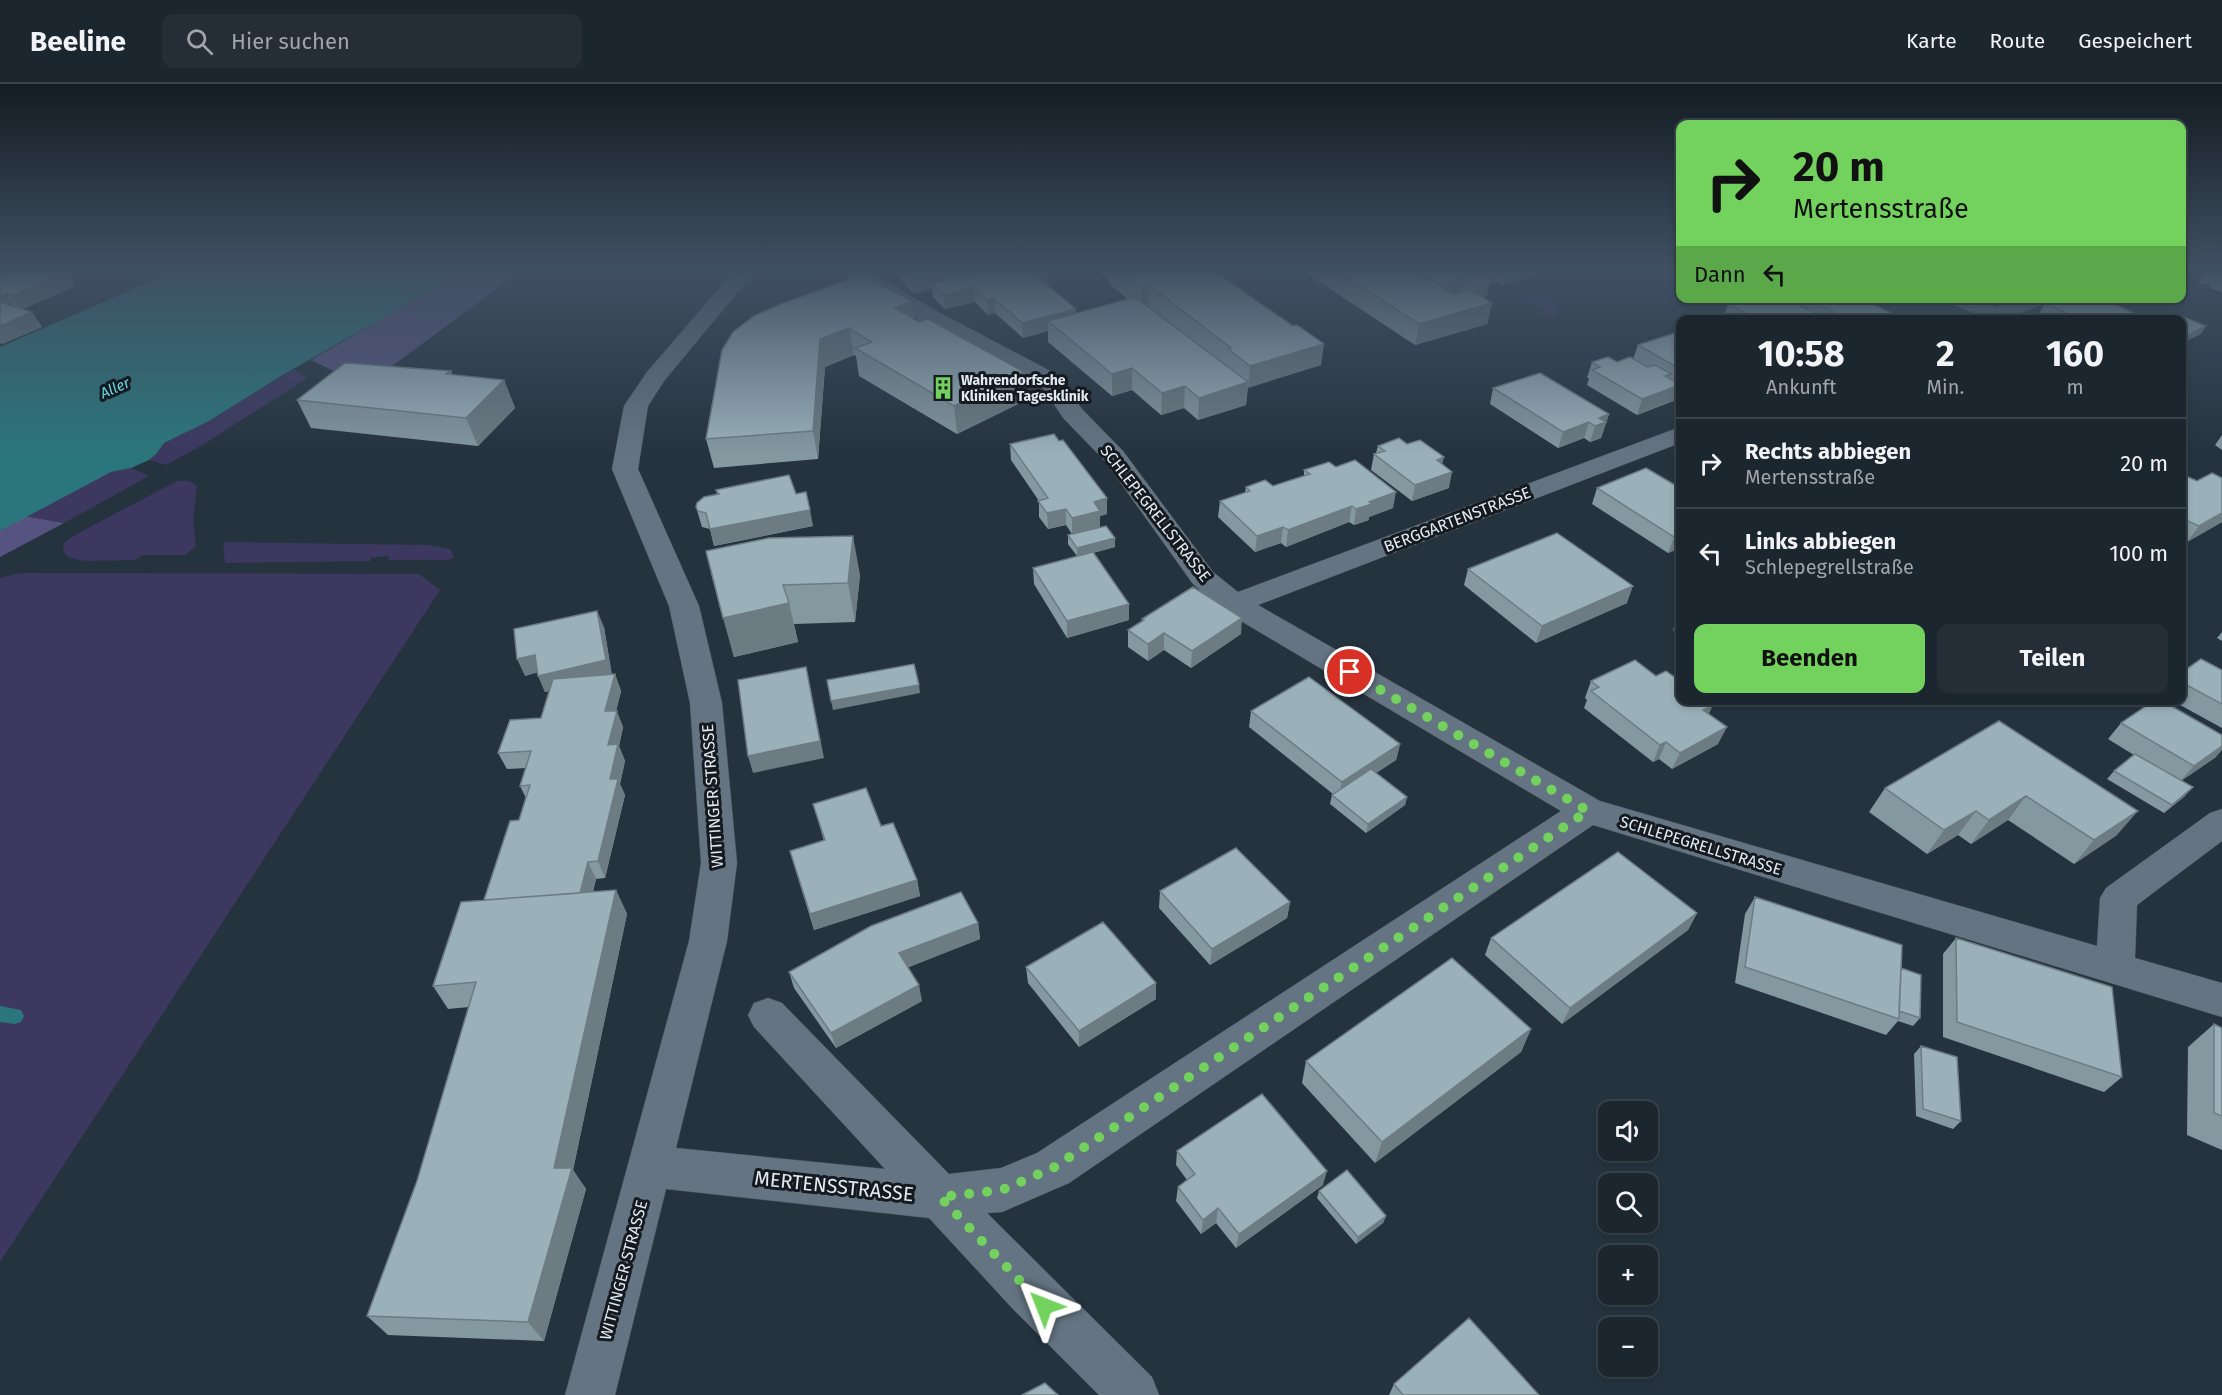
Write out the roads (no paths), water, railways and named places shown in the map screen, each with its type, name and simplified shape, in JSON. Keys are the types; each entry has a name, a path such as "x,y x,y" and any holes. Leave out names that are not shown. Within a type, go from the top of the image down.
{"street":[{"name":"WITTINGER STRASSE","path":"590,1395 708,941 719,863 706,703 684,606 626,469 636,406 655,377 693,332"},
{"name":"SCHLEPEGRELLSTRASSE","path":"959,332 1048,380 1073,414 1114,456 1203,578 1234,604 1588,811 2222,1000"},
{"name":"BERGGARTENSTRASSE","path":"1234,604 1676,436"},
{"name":"MERTENSSTRASSE","path":"651,1166 940,1197 1002,1190 1053,1168 1588,811"},
{"path":"2115,967 2119,898 2222,822"},
{"path":"768,1015 1029,1291 1134,1395"}],"water":[{"name":"Aller","path":"34,332 358,332 209,421 164,443 149,460 131,468 111,472 0,531 0,347"}],"waterway":[{"path":"0,1014 15,1016"}],"place":[{"name":"Wahrendorfsche Kliniken Tagesklinik","path":"943,388"}]}
